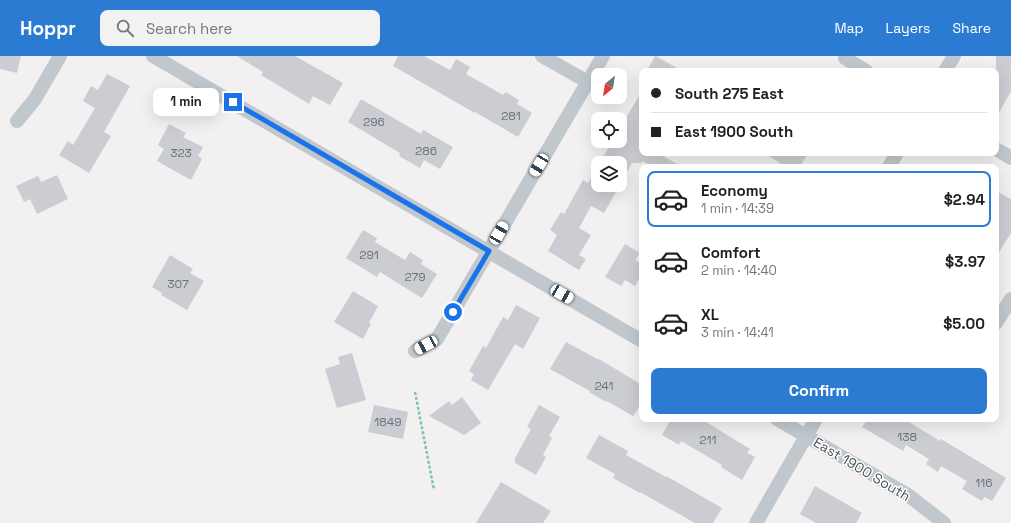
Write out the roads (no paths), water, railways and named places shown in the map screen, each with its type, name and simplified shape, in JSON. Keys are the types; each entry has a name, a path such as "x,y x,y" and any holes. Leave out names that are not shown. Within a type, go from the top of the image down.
{"street":[{"path":"17,121 35,99 60,56"},
{"path":"153,56 639,339"},
{"path":"542,56 588,82"},
{"path":"415,351 437,339 603,56"},
{"path":"845,56 845,58 861,68"},
{"path":"947,68 954,56"},
{"path":"999,151 1011,158"},
{"path":"999,318 1011,299"},
{"name":"East 1900 South","path":"782,422 908,495 944,523"},
{"path":"756,523 814,422"}]}
